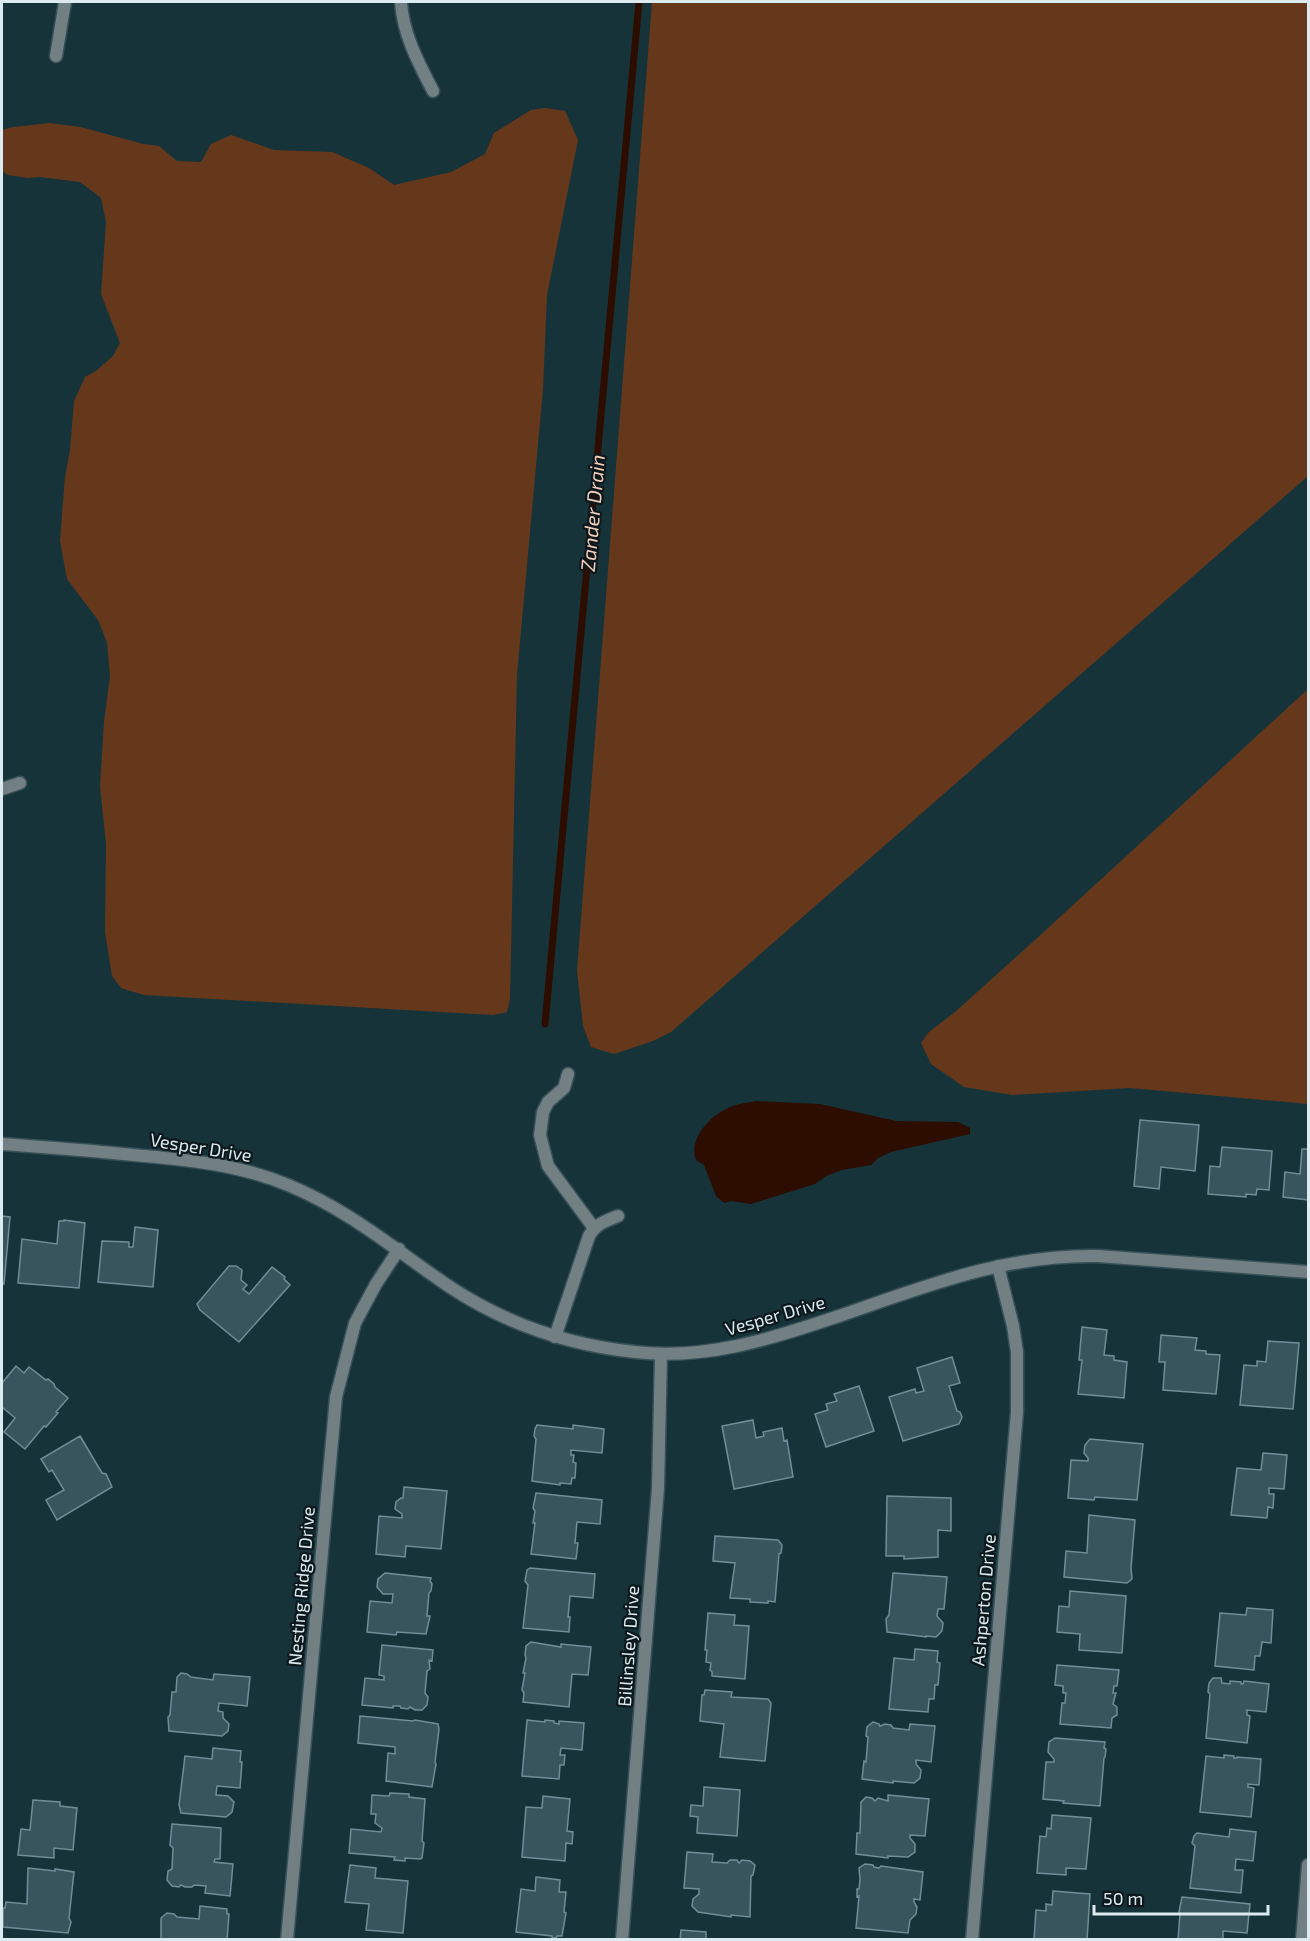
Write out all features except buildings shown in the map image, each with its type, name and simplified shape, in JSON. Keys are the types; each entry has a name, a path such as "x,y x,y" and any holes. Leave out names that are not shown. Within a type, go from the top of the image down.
{"street":[{"path":"56,56 65,2"},
{"path":"401,2 402,17 408,37 433,91"},
{"path":"2,789 20,783"},
{"path":"568,1074 564,1088 548,1102 543,1112 540,1135 548,1166 594,1228"},
{"name":"Vesper Drive","path":"2,1143 181,1159 218,1164 255,1173 288,1185 337,1208 399,1249 448,1286 497,1314 555,1337 606,1349 662,1354 740,1347 771,1339 939,1282 1029,1259 1098,1256 1308,1272"},
{"path":"555,1337 589,1236 601,1222 618,1216"},
{"name":"Nesting Ridge Drive","path":"287,1940 336,1397 355,1323 376,1284 399,1249"},
{"name":"Ashperton Drive","path":"972,1940 1017,1412 1017,1352 998,1266"},
{"name":"Billinsley Drive","path":"622,1940 658,1488 662,1354"},
{"path":"1302,1940 1308,1865"}],"shaded area":[{"path":"652,2 1308,2 1308,476 671,1032 653,1041 614,1054 591,1047 583,1026 577,971"},
{"path":"545,108 565,111 578,140 547,295 543,389 517,675 510,999 507,1012 493,1015 144,995 121,988 112,976 105,932 106,844 100,786 104,722 110,676 107,642 98,620 67,579 60,541 74,401 85,377 96,371 113,356 120,343 101,294 106,222 101,198 80,182 40,177 28,178 8,175 2,171 2,130 50,123 81,127 143,144 159,146 177,161 201,162 211,144 231,135 274,150 332,152 369,168 394,185 451,172 485,154 494,133 531,110"},
{"path":"1308,689 1308,1104 1130,1088 1012,1095 964,1087 931,1064 921,1043 929,1032 955,1012 1035,940"},
{"path":"756,1101 820,1104 896,1121 958,1122 970,1128 970,1134 891,1152 878,1158 871,1165 842,1170 826,1176 815,1184 751,1204 731,1201 724,1203 716,1196 704,1165 696,1160 695,1144 702,1129 721,1112 734,1106"}],"waterway":[{"name":"Zander Drain","path":"545,1024 639,2"}]}
